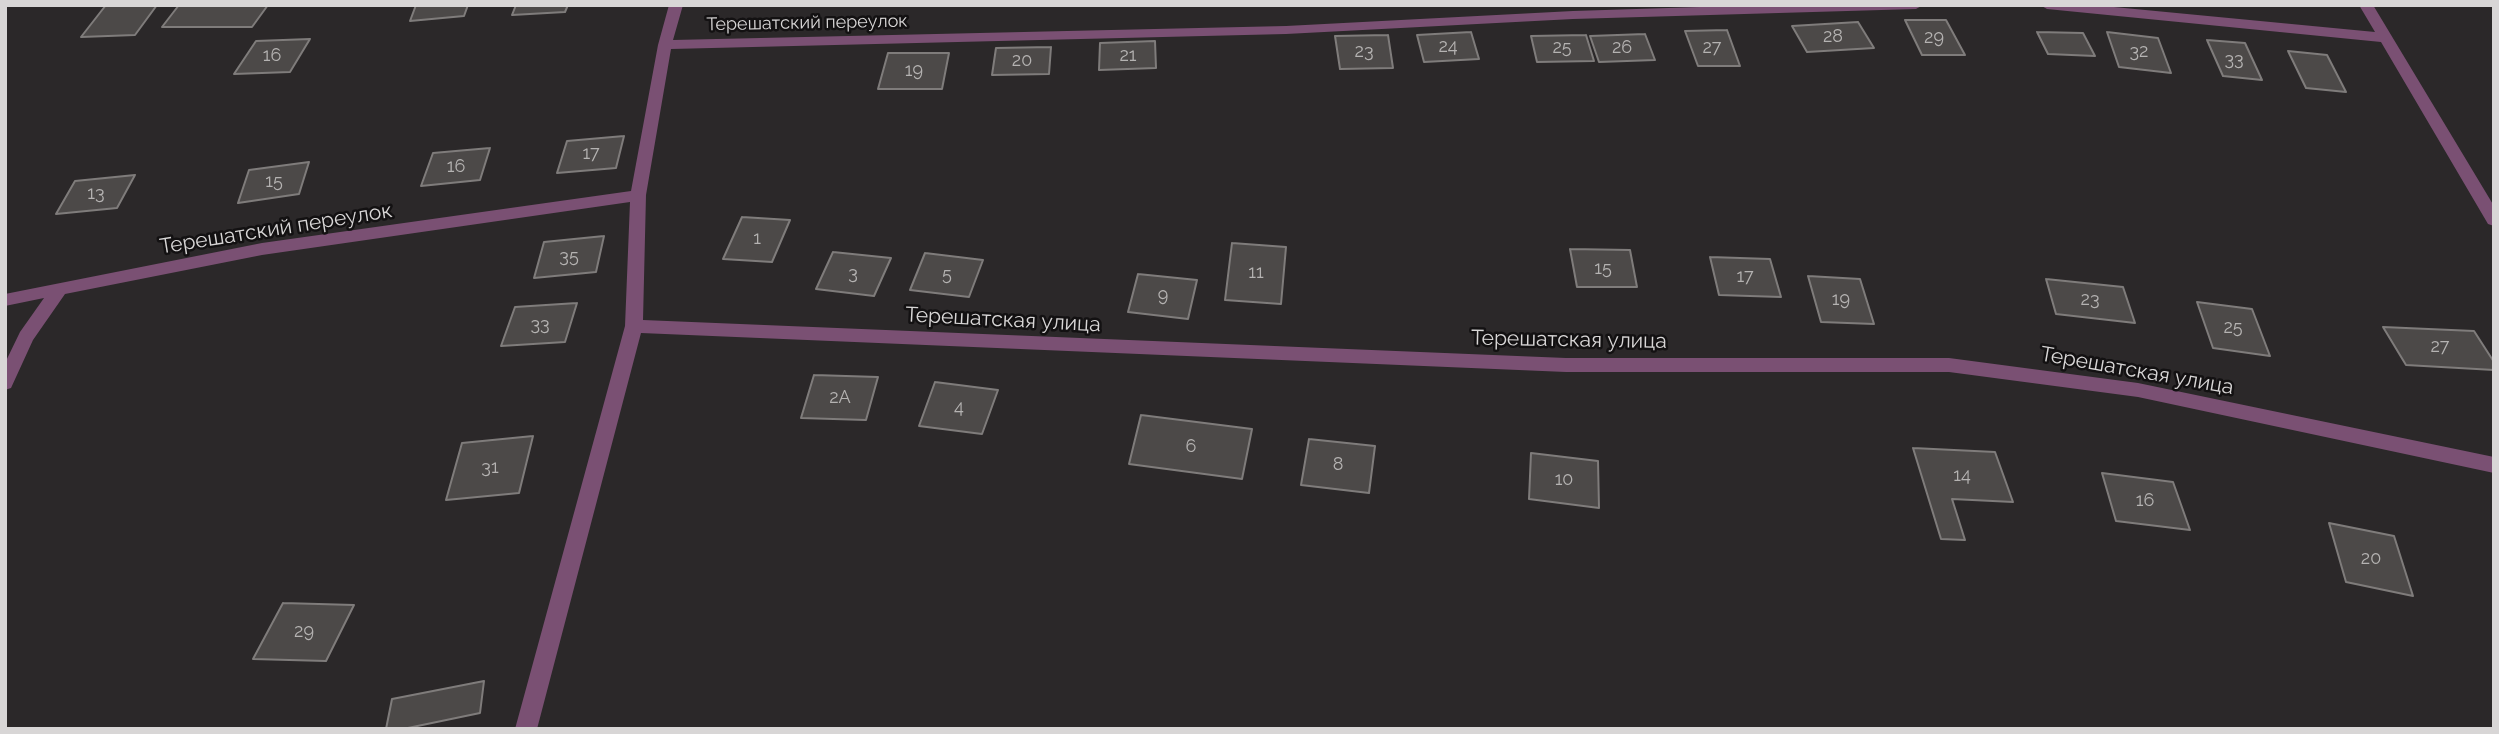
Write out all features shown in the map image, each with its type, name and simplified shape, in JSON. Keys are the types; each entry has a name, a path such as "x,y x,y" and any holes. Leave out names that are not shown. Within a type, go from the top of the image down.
{"street":[{"path":"526,729 634,326 638,195 665,45 676,5"},
{"name":"Терешатский переулок","path":"665,45 1286,30 1573,15 1916,5"},
{"path":"2047,5 2388,38"},
{"path":"2366,5 2494,220"},
{"name":"Терешатский переулок","path":"5,300 262,249 638,195"},
{"path":"5,383 26,337 60,289"},
{"name":"Терешатская улица","path":"634,326 1566,365 1949,366 2138,390 2494,465"}],"building":[{"path":"106,5 157,5 135,35 81,37"},
{"path":"179,5 268,5 252,27 162,27"},
{"path":"416,5 468,5 464,16 410,21"},
{"path":"516,5 568,5 565,12 512,15"},
{"path":"1905,20 1946,20 1965,55 1922,55"},
{"path":"1858,22 1874,48 1807,52 1792,26"},
{"path":"1727,30 1740,66 1698,66 1685,31"},
{"path":"1471,32 1479,59 1424,62 1417,35"},
{"path":"2037,32 2083,33 2095,56 2048,54"},
{"path":"2107,32 2158,38 2171,73 2119,67"},
{"path":"1645,34 1655,60 1599,62 1590,36"},
{"path":"1388,35 1393,68 1340,69 1335,36"},
{"path":"1586,35 1594,61 1537,62 1531,36"},
{"path":"310,39 290,72 234,74 256,41"},
{"path":"2207,40 2245,43 2262,80 2223,76"},
{"path":"1155,41 1156,68 1099,70 1100,43"},
{"path":"1051,47 1049,74 992,75 996,48"},
{"path":"2288,51 2327,55 2346,92 2306,88"},
{"path":"888,53 949,53 942,89 878,89"},
{"path":"624,136 616,168 557,173 567,141"},
{"path":"490,148 480,180 421,186 433,153"},
{"path":"309,162 299,194 238,203 249,170"},
{"path":"135,175 117,208 56,214 75,181"},
{"path":"742,217 790,220 772,262 723,259"},
{"path":"604,236 596,272 534,278 544,242"},
{"path":"1232,243 1286,247 1281,304 1225,300"},
{"path":"1570,249 1630,250 1637,287 1577,287"},
{"path":"833,252 891,258 874,296 816,289"},
{"path":"925,253 983,260 969,297 910,290"},
{"path":"1710,257 1770,259 1781,297 1719,295"},
{"path":"1138,274 1197,280 1188,319 1128,312"},
{"path":"1808,276 1860,279 1874,324 1821,322"},
{"path":"2046,279 2123,287 2135,323 2056,314"},
{"path":"2197,302 2252,309 2270,356 2213,348"},
{"path":"577,303 565,342 501,346 515,307"},
{"path":"2383,327 2474,331 2494,362 2494,370 2406,365"},
{"path":"814,375 878,377 866,420 801,418"},
{"path":"935,382 998,390 982,434 919,426"},
{"path":"1141,415 1252,429 1242,479 1129,464"},
{"path":"533,436 519,493 446,500 462,443"},
{"path":"1309,439 1375,446 1369,493 1301,485"},
{"path":"1913,448 1995,452 2013,502 1952,499 1965,540 1941,539"},
{"path":"1531,453 1598,461 1599,508 1529,499"},
{"path":"2102,473 2173,482 2190,530 2116,521"},
{"path":"2329,523 2394,536 2413,596 2346,582"},
{"path":"283,603 354,605 326,661 253,659"},
{"path":"484,681 480,713 403,729 386,729 392,699"}]}
